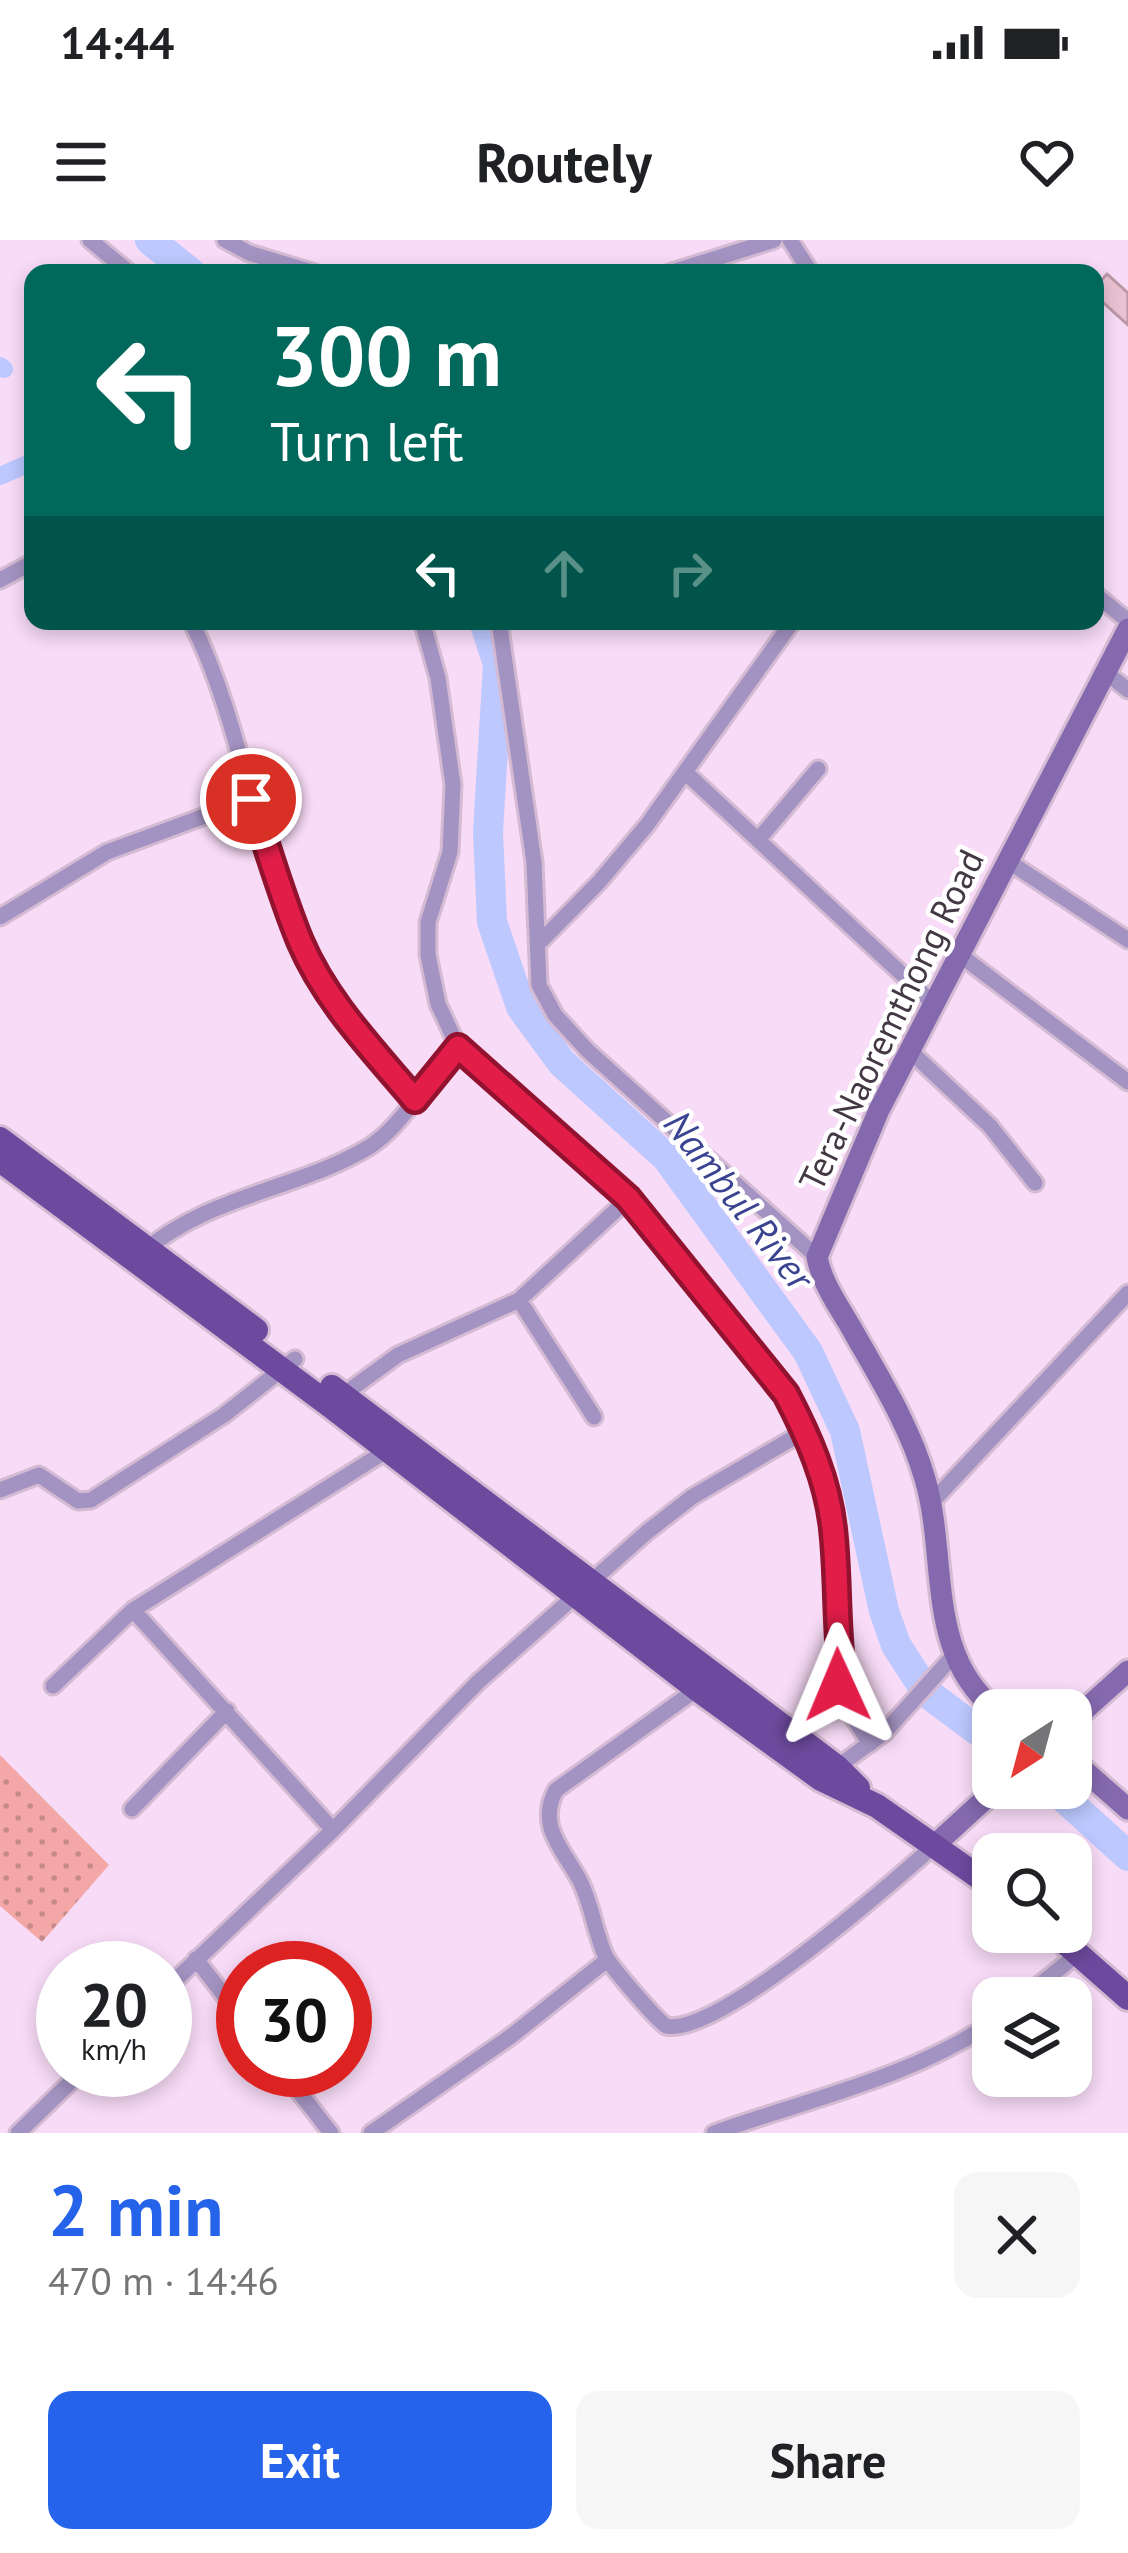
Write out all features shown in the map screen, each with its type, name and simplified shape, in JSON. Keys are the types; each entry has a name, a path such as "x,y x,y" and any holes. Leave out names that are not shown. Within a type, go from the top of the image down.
{"main road":[{"path":"0,1139 141,1254 288,1364 386,1451 586,1589 697,1689 972,1871"},
{"path":"4,1170 141,1254"},
{"path":"288,1364 343,1395 586,1589 829,1773"},
{"path":"1079,1953 1128,1997"}],"street":[{"path":"90,240 119,264"},
{"path":"226,240 285,264"},
{"path":"698,264 774,240"},
{"path":"1104,602 1128,625"},
{"name":"Tera-Naoremthong Road","path":"817,1257 880,1109 1128,625"},
{"path":"194,630 226,711 299,939 350,1024 415,1100"},
{"path":"424,630 437,678 453,785 450,852 428,922 428,955 439,1004 458,1047 628,1198 786,1394 806,1431 833,1526 841,1663 838,1695 877,1738"},
{"path":"500,630 534,862 539,985 555,1015 668,1126 817,1257 828,1288 892,1400 932,1502 954,1655 976,1689"},
{"path":"540,942 598,882 685,772 787,630"},
{"path":"1106,672 1128,690"},
{"path":"758,841 818,769"},
{"path":"685,772 934,1004"},
{"path":"0,917 107,852 251,799"},
{"path":"1006,860 1128,940"},
{"path":"960,955 1128,1082"},
{"path":"141,1254 190,1220 369,1147 395,1125 458,1047"},
{"path":"910,1051 990,1126 1035,1183"},
{"path":"343,1395 398,1355 519,1300 628,1198"},
{"path":"932,1502 1128,1293"},
{"path":"519,1300 594,1418"},
{"path":"0,1490 39,1475 79,1501 91,1500 224,1414 288,1364"},
{"path":"192,1963 333,1830 478,1682 692,1496 806,1431"},
{"path":"53,1686 133,1610 386,1451"},
{"path":"133,1610 333,1830"},
{"path":"829,1773 877,1738 954,1655"},
{"path":"1092,1704 1128,1672"},
{"path":"697,1689 567,1781 548,1804 547,1818 554,1840 580,1882 607,1960 659,2022 674,2029 749,1993 862,1910 974,1809"},
{"path":"132,1809 226,1711"},
{"path":"1092,1777 1128,1809"},
{"path":"1049,1977 1079,1953"},
{"path":"196,1959 216,1985"},
{"path":"371,2133 510,2038 607,1960"},
{"path":"714,2133 879,2078 972,2036"},
{"path":"18,2133 55,2097"},
{"path":"303,2097 331,2133"}],"shaded area":[{"path":"0,1755 109,1865 43,1941 0,1906"}],"building":[{"path":"1107,274 1128,293 1128,325 1104,303"}],"waterway":[{"name":"Nambul River","path":"150,240 180,264"},
{"path":"0,366 4,369"},
{"path":"0,476 24,465"},
{"name":"Nambul River","path":"487,630 498,664 488,832 492,922 521,1007 562,1063 667,1158 808,1352 845,1431 884,1611 896,1645 927,1693 972,1726"},
{"name":"Nambul River","path":"1076,1809 1128,1856"}],"route":[{"path":"251,799 299,939 320,979 350,1024 415,1100 458,1047 628,1198 786,1394 806,1431 833,1526 841,1663 838,1685"}]}
